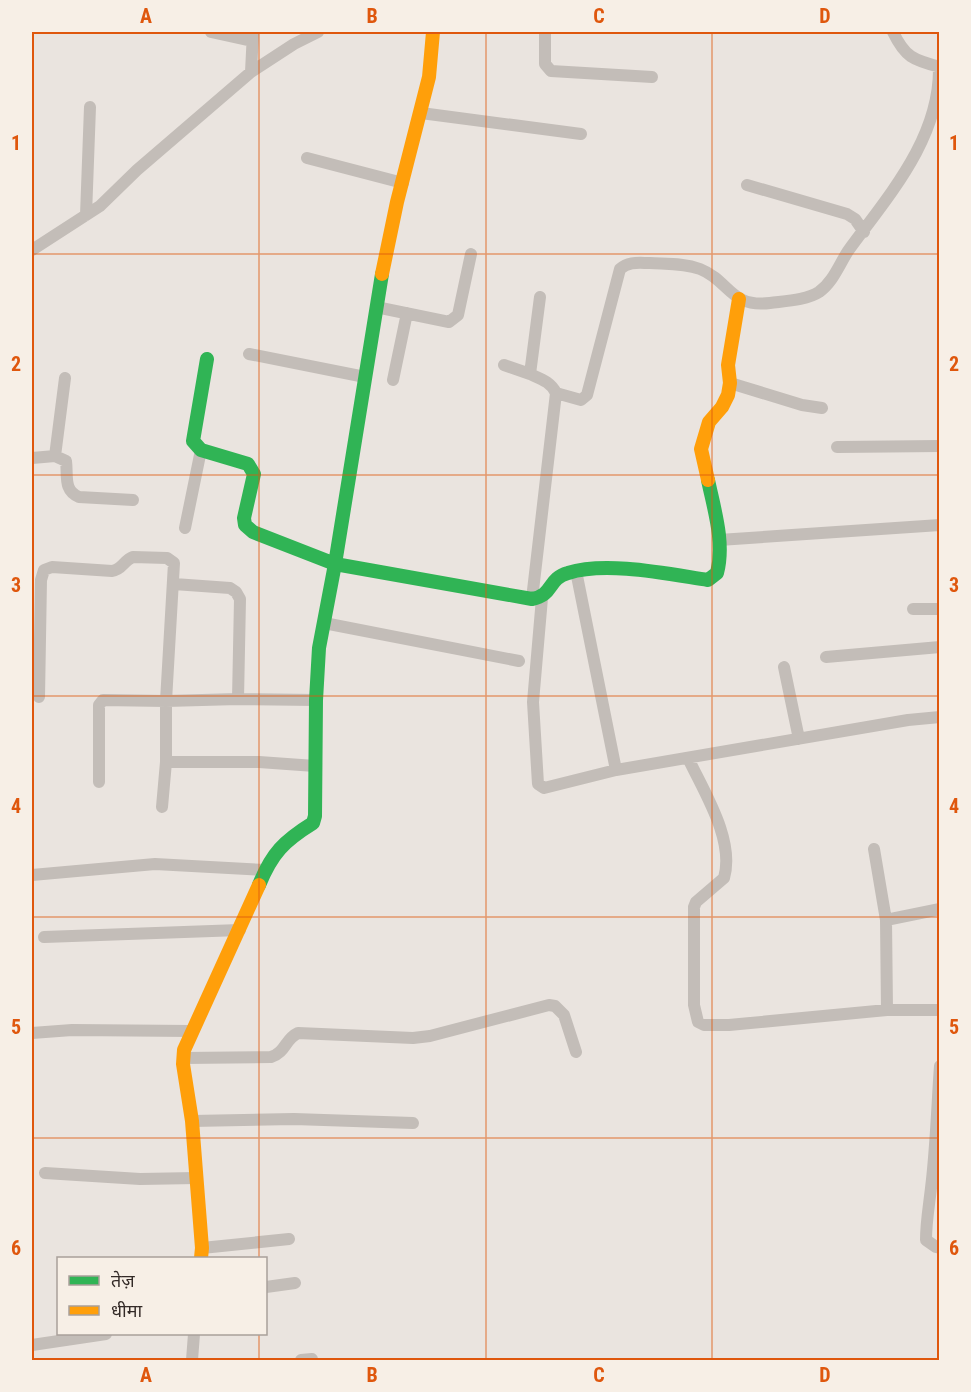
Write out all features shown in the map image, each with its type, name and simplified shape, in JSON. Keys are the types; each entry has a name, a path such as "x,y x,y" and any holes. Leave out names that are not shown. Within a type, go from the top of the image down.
{"street":[{"path":"211,32 253,36 251,72"},
{"path":"32,250 100,206 161,149 251,72 294,44 318,32"},
{"path":"290,1239 202,1253 192,1121 183,1058 191,1031 240,930 265,870 289,838 313,823 315,816 319,648 335,564 376,307 429,77 433,32"},
{"path":"545,32 545,64 551,71 652,77"},
{"path":"556,393 581,400 587,395 620,269 625,264 655,263 694,267 722,283 739,299 751,303 768,303 813,295 821,290 834,276 849,251 902,178 930,119 939,86 939,67 909,57 899,45 893,32"},
{"path":"86,215 90,107"},
{"path":"421,113 581,134"},
{"path":"307,158 403,183"},
{"path":"747,185 847,214 855,219 864,232"},
{"path":"376,307 449,322 454,320 458,315 471,254"},
{"path":"530,374 540,297"},
{"path":"207,359 193,441 201,450 248,464 252,468 254,474 244,518 247,529 335,564 537,598 547,593 556,577 576,571 604,568 646,571 708,580 718,572 719,540 701,449 704,434 729,395 728,365 739,299"},
{"path":"393,380 407,313"},
{"path":"249,354 365,377"},
{"path":"504,365 547,382 553,386 556,393 555,416 548,450 537,598 533,702 538,784 544,788 616,770 939,717"},
{"path":"55,456 65,378"},
{"path":"730,383 802,405 822,408"},
{"path":"837,447 939,446"},
{"path":"185,528 201,450"},
{"path":"32,458 55,456 66,461 67,488 79,496 133,500"},
{"path":"719,540 939,525"},
{"path":"39,697 41,580 44,570 52,567 112,571 120,568 129,558 133,557 167,558 174,563 162,807"},
{"path":"576,571 616,770"},
{"path":"174,584 230,588 236,591 240,600 238,699"},
{"path":"914,609 939,609"},
{"path":"324,623 519,661"},
{"path":"826,657 939,647"},
{"path":"784,667 800,739"},
{"path":"99,782 99,705 103,700 316,700"},
{"path":"688,758 721,828 727,850 724,878 696,902 694,908 694,1005 698,1022 704,1025 729,1025 887,1010 939,1010"},
{"path":"166,762 259,762 315,766"},
{"path":"874,849 886,920 887,1010"},
{"path":"32,875 155,864 265,870"},
{"path":"886,920 939,909"},
{"path":"44,937 240,930"},
{"path":"183,1058 271,1057 280,1054 292,1036 298,1033 413,1038 430,1036 549,1005 555,1006 564,1015 576,1052"},
{"path":"32,1033 72,1030 191,1031"},
{"path":"939,1066 926,1240 939,1248"},
{"path":"192,1121 294,1119 413,1123"},
{"path":"45,1173 140,1179 196,1178"},
{"path":"267,1287 295,1283"},
{"path":"32,1345 99,1335"},
{"path":"192,1360 194,1335"}],"traffic: fast":[{"path":"259,885 274,856 294,836 313,823 315,816 319,648 335,564 382,274"},
{"path":"207,359 193,441 201,450 248,464 254,474 244,518 245,525 253,532 335,564 532,599 548,591 561,576 600,568 656,572 708,580 717,573 720,550 718,526 708,480"}],"traffic: slow":[{"path":"382,274 397,202 429,77 433,32"},
{"path":"708,480 701,449 709,422 722,407 728,395 730,383 728,365 739,299"},
{"path":"201,1257 192,1121 183,1064 184,1050 259,885"}]}
